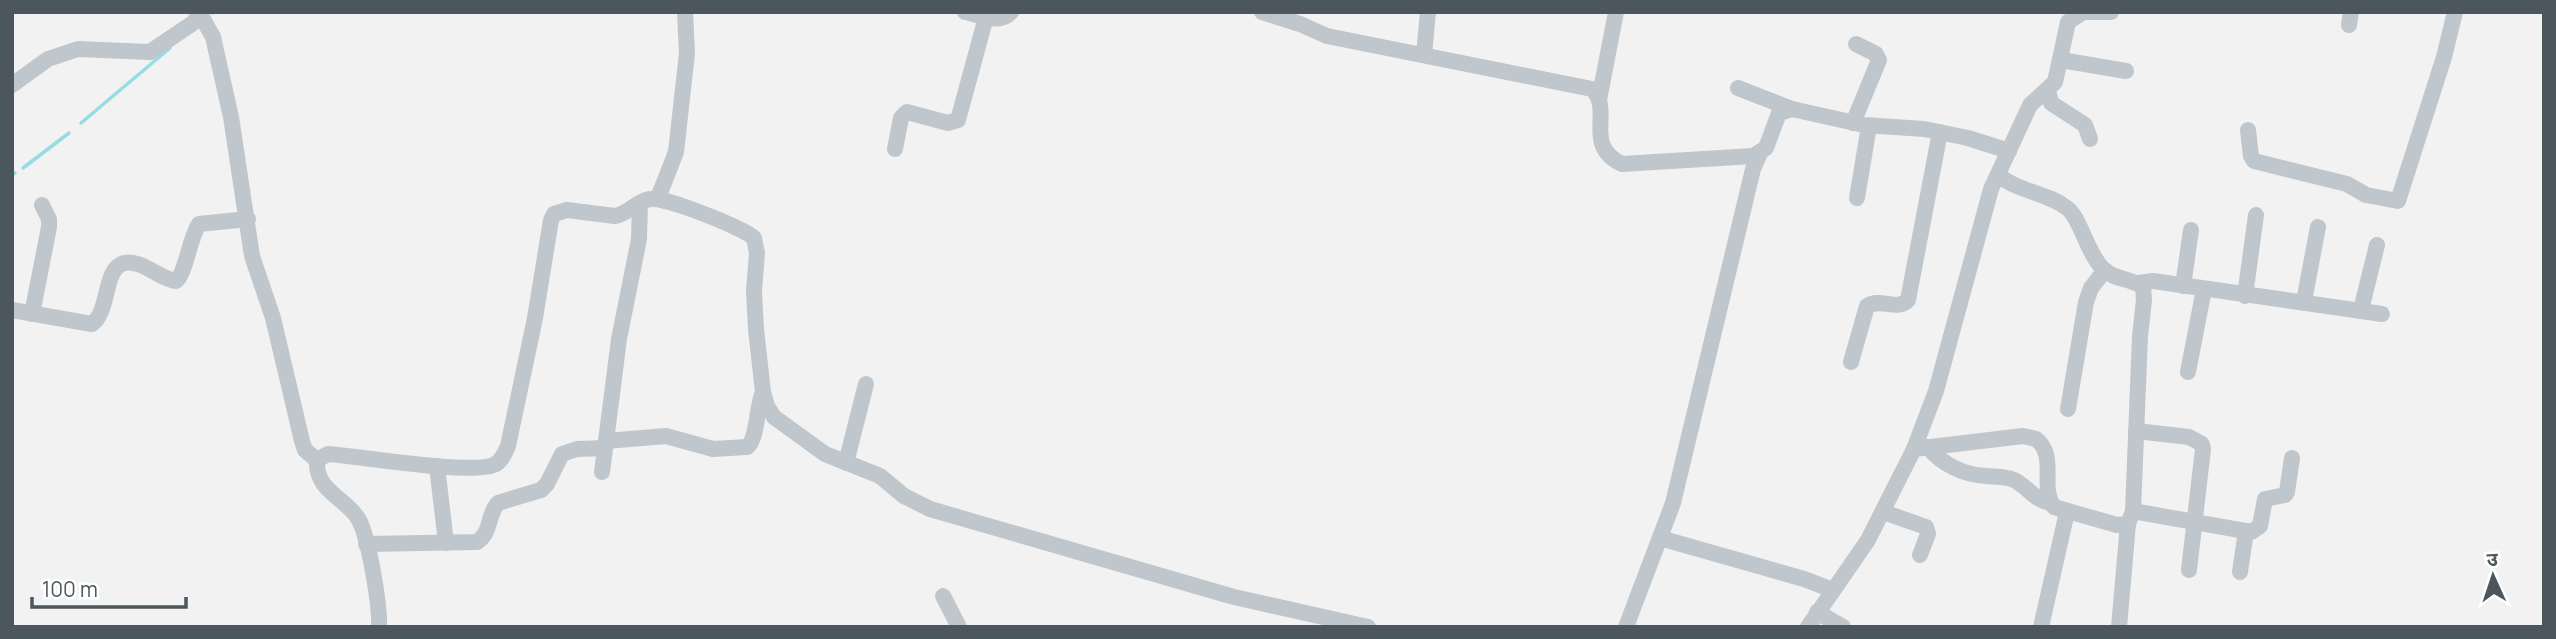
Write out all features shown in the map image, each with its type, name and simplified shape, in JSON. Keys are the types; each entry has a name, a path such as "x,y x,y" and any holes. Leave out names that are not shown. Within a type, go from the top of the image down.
{"street":[{"path":"658,198 676,152 687,53 685,12"},
{"path":"965,12 1004,19 1011,12"},
{"path":"1262,12 1327,36 1585,87 1592,89 1599,100"},
{"path":"1423,55 1428,12"},
{"path":"1616,12 1599,100 1601,145 1613,160 1622,164 1753,156 1760,153"},
{"path":"1843,627 1812,620 1868,540 1921,448 1979,229 1998,176 2031,105 2055,82 2068,22 2084,12 2111,12"},
{"path":"2248,130 2254,161 2347,184 2366,195 2398,201 2444,57 2455,12"},
{"path":"12,85 48,60 78,49 150,52 182,31 201,13 214,37 231,117 254,265 273,318 302,441 305,450 317,460 321,482 330,494 354,513 360,523 366,544 379,627"},
{"path":"895,149 901,118 907,112 948,123 958,120 986,17"},
{"path":"1856,44 1876,54 1879,60 1861,125 1857,198"},
{"path":"2061,60 2126,71"},
{"path":"1738,88 1792,109 1861,125 1940,132 2009,151"},
{"path":"2048,89 2051,103 2085,125 2090,139"},
{"path":"1626,627 1673,503 1753,169 1769,141 1779,113 1792,109"},
{"path":"1851,362 1867,306 1879,302 1896,306 1908,300 1940,132"},
{"path":"1998,176 2015,187 2062,204 2070,210 2085,243 2105,270 2111,275 2143,287 2130,517 2119,627"},
{"path":"317,460 328,454 437,466 483,467 496,464 504,456 508,446 554,214 568,210 615,216 640,203 658,198 739,229 754,238 757,253 754,309 767,407 774,417 825,454 880,476 904,496 930,509 1234,597 1368,627"},
{"path":"602,472 619,339 631,268 639,239 640,203"},
{"path":"32,314 49,228 49,219 42,205"},
{"path":"2245,296 2256,215"},
{"path":"12,310 84,325 92,324 101,313 117,267 132,263 176,281 181,275 190,242 199,224 248,219"},
{"path":"2304,302 2318,227"},
{"path":"2183,286 2191,230"},
{"path":"2361,310 2376,244"},
{"path":"2068,409 2086,302 2091,288 2105,270"},
{"path":"2138,284 2153,281 2382,314"},
{"path":"2188,372 2204,289"},
{"path":"846,463 866,384"},
{"path":"366,544 477,542 483,538 498,502 541,490 547,484 562,454 577,449 666,436 713,449 747,447 754,439 757,407 763,392"},
{"path":"2136,431 2189,437 2202,444 2196,522 2189,569"},
{"path":"1921,448 2023,436 2036,439 2047,458 2048,497 2051,503"},
{"path":"1921,448 1953,467 1976,475 2012,479 2040,500 2067,512 2117,525 2130,517 2196,522 2246,531 2257,530 2260,526 2265,499 2287,492 2292,458"},
{"path":"437,466 446,543"},
{"path":"1883,512 1926,527 1928,534 1920,555"},
{"path":"2041,627 2067,512"},
{"path":"2240,572 2246,531"},
{"path":"1660,538 1804,579 1833,590"},
{"path":"943,596 959,627"}],"waterway":[{"path":"81,123 170,48"},
{"path":"23,168 69,133"}]}
